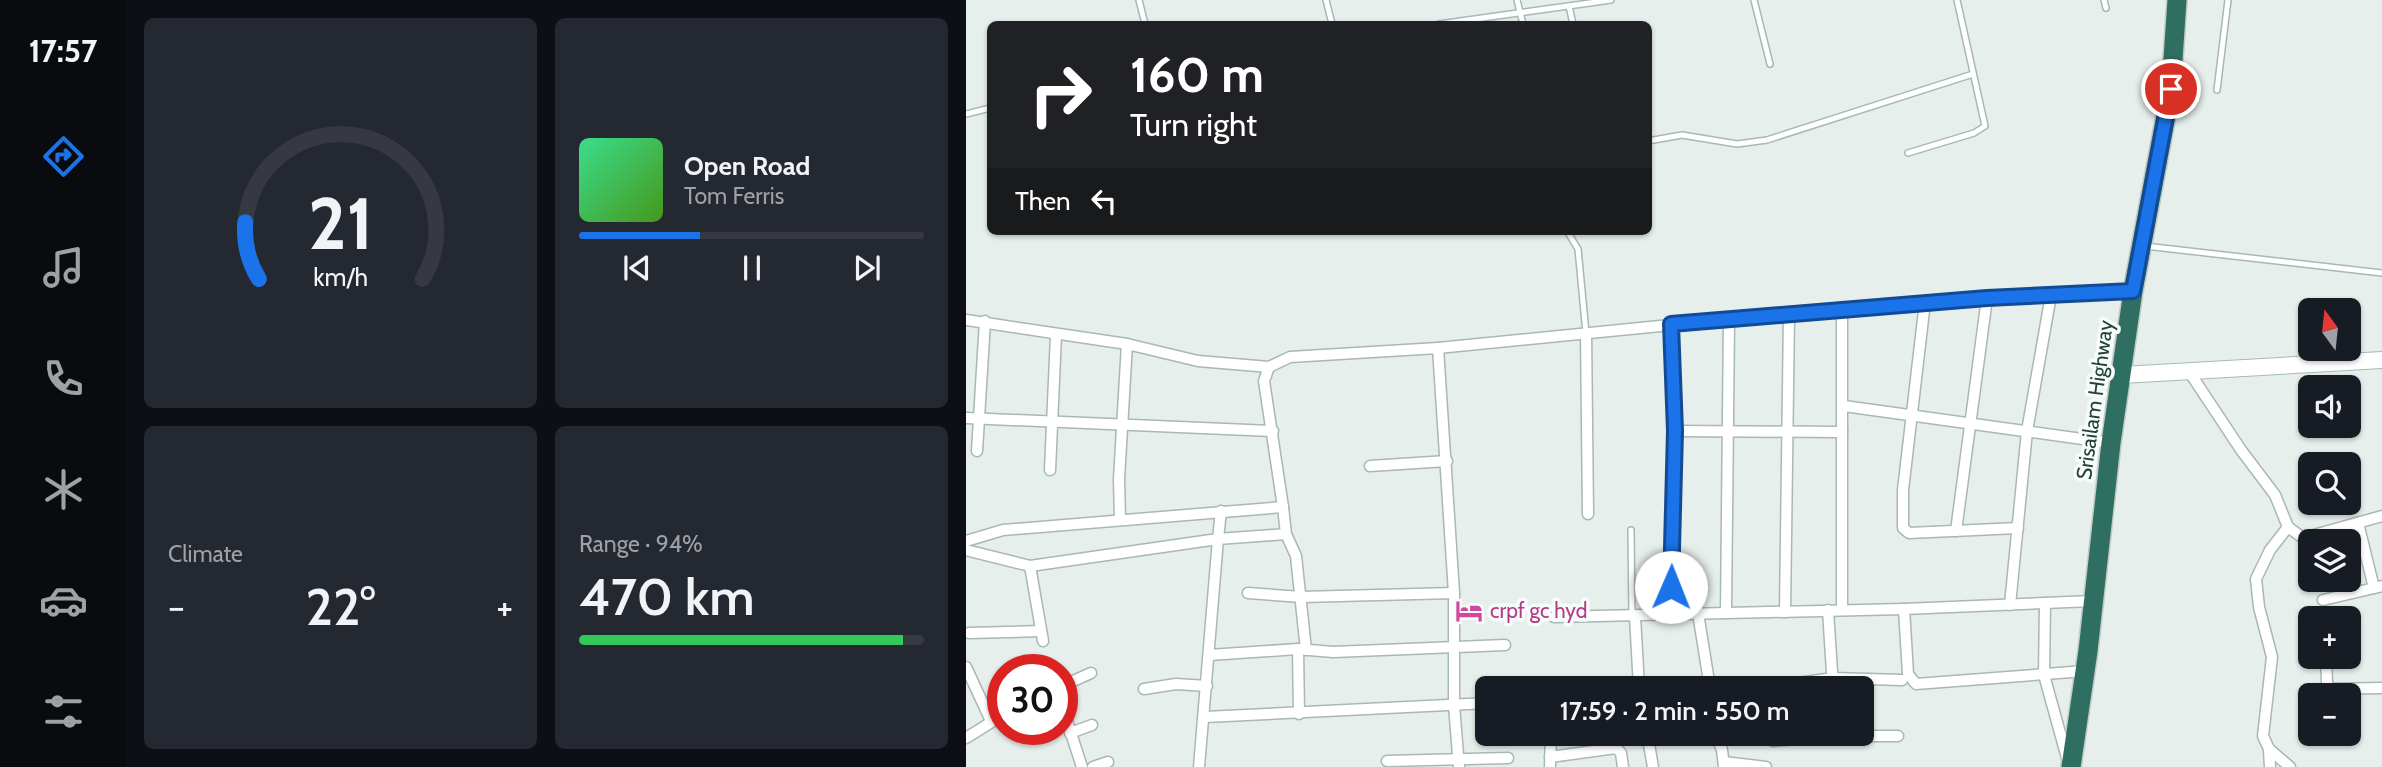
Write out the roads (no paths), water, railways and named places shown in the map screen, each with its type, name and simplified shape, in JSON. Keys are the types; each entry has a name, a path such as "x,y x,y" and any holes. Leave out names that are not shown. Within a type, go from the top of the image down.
{"highway":[{"name":"Srisailam Highway","path":"2071,767 2085,671 2111,443 2133,291 2171,89 2177,0"}],"street":[{"path":"966,320 1127,344 1198,361 1269,367 1290,357 1438,348 1842,308 2133,291"},
{"path":"2010,605 2027,431 2050,295"},
{"path":"1956,531 1987,298"},
{"path":"1925,302 1910,416 1903,490 1903,528 1909,533 2018,528"},
{"path":"1842,308 1842,610"},
{"path":"1785,612 1789,314"},
{"path":"1726,612 1729,319"},
{"path":"977,451 972,418 985,321"},
{"path":"1671,324 1675,431 1671,613"},
{"path":"1586,333 1588,514"},
{"path":"1050,470 1056,335"},
{"path":"1120,519 1119,479 1127,344"},
{"path":"1438,348 1454,593 1454,705 1458,762"},
{"path":"2122,375 2382,360"},
{"path":"1269,367 1264,381 1286,534 1296,556 1301,597 1299,715"},
{"path":"2190,373 2241,450 2275,495 2288,527 2303,538 2382,516"},
{"path":"1844,405 2111,443"},
{"path":"972,418 1273,431"},
{"path":"1675,431 1842,432"},
{"path":"1370,466 1447,461"},
{"path":"966,541 1003,530 1283,507"},
{"path":"1199,767 1221,512"},
{"path":"2323,600 2378,587 2358,523"},
{"path":"2270,767 2269,749 2263,736 2263,722 2272,657 2259,607 2256,579 2270,550 2288,527"},
{"path":"966,550 1030,566 1218,539 1286,534"},
{"path":"969,633 1042,636 1030,566"},
{"path":"1248,593 1301,597 1454,593"},
{"path":"1554,617 1904,609 2093,601"},
{"path":"2045,603 2044,675 2071,767"},
{"path":"1904,609 1908,674 1916,684 2085,671"},
{"path":"1828,610 1833,676"},
{"path":"1698,613 1708,676"},
{"path":"1633,616 1638,676"},
{"path":"1209,655 1302,649 1333,652 1505,645"},
{"path":"2326,669 2330,689 2382,688"},
{"path":"967,672 987,713"},
{"path":"1078,679 1091,673"},
{"path":"1874,681 1902,680"},
{"path":"1144,689 1176,684 1207,686"},
{"path":"1205,718 1475,704"},
{"path":"966,738 987,724"},
{"path":"1078,730 1092,725"},
{"path":"1874,736 1898,736"},
{"path":"1074,745 1082,767"},
{"path":"1649,746 1653,767"},
{"path":"1719,746 1724,765 1766,767"},
{"path":"1550,762 1616,748 1621,753 1623,767"},
{"path":"2269,749 2290,767"},
{"path":"1388,761 1458,762 1508,758"},
{"path":"1093,767 1108,762"}],"lane":[{"path":"1139,0 1144,21"},
{"path":"1326,0 1331,21"},
{"path":"1517,0 1522,21"},
{"path":"1461,21 1611,0"},
{"path":"1754,0 1770,64"},
{"path":"1908,153 1982,129 1986,121 1957,0"},
{"path":"2104,0 2106,8"},
{"path":"2217,90 2228,0"},
{"path":"1569,6 1572,21"},
{"path":"1652,140 1682,135 1737,144 1767,140 1973,74"},
{"path":"966,114 987,109"},
{"path":"1569,235 1578,249 1586,333"},
{"path":"2142,246 2382,273"},
{"path":"1631,530 1633,616"}],"place":[{"name":"crpf gc hyd","path":"1469,611"}]}
